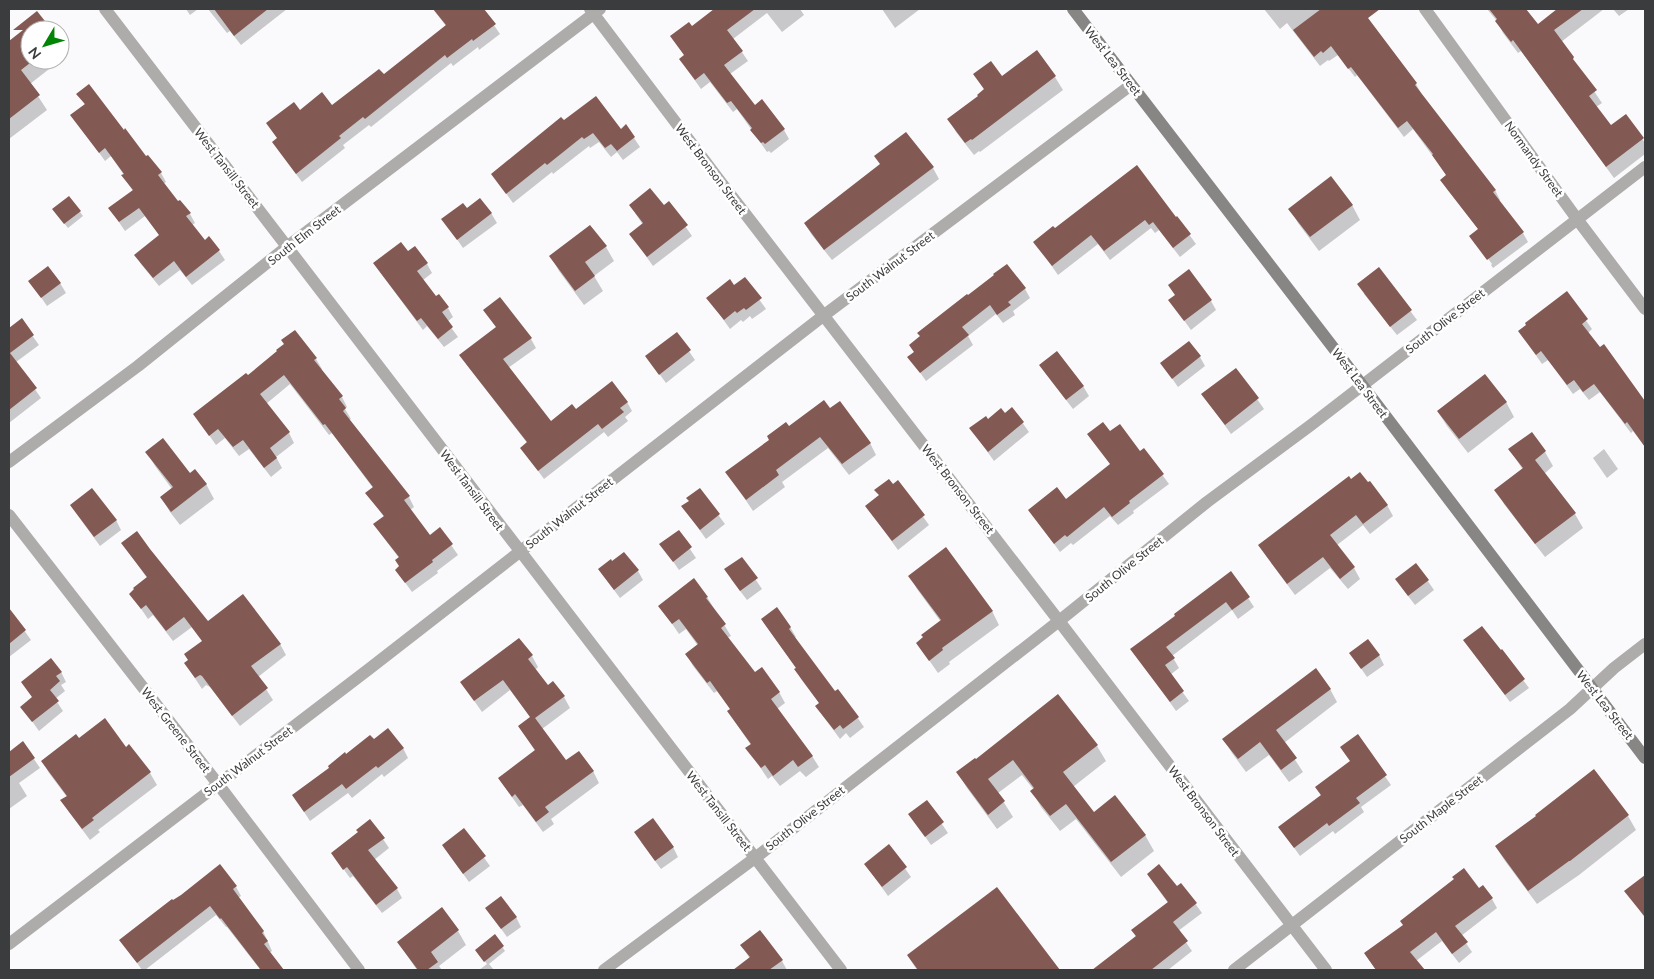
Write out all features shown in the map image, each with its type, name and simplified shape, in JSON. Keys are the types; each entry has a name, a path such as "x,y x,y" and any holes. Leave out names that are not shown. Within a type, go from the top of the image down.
{"main road":[{"name":"West Lea Street","path":"1073,9 1645,758"}],"street":[{"name":"West Tansill Street","path":"105,9 841,970"},
{"name":"Normandy Street","path":"1425,9 1645,309"},
{"name":"South Elm Street","path":"9,462 138,366 288,246 595,10"},
{"name":"West Bronson Street","path":"595,10 823,316 1326,970"},
{"name":"South Walnut Street","path":"9,944 520,552 823,316 1131,85"},
{"name":"South Olive Street","path":"604,970 755,858 1059,621 1207,502 1645,167"},
{"name":"West Greene Street","path":"9,515 218,784 359,970"},
{"name":"South Maple Street","path":"1234,970 1570,709 1614,668 1645,644"}],"building":[{"path":"214,9 268,9 234,36"},
{"path":"433,9 484,9 496,24 447,58 445,55 365,119 363,117 339,136 341,138 296,174 272,142 277,138 266,123 294,102 300,110 322,92 332,105 379,69 384,74 446,25"},
{"path":"714,9 755,9 727,30 743,51 724,65 755,105 762,99 785,129 765,144 761,143 731,101 727,103 704,73 695,80 679,59 684,55 670,36 689,22 692,26"},
{"path":"1321,9 1380,9 1368,18 1417,83 1415,85 1496,190 1493,192 1524,232 1487,260 1469,236 1478,229 1440,180 1446,175 1433,154 1407,121 1398,128 1351,67 1348,69 1331,46 1323,53 1321,51 1314,57 1293,30"},
{"path":"1489,9 1526,9 1538,24 1557,9 1583,9 1554,30 1597,90 1589,96 1611,125 1626,114 1644,138 1606,167 1513,40 1511,42 1495,21 1497,19"},
{"path":"37,11 44,20 26,20"},
{"path":"20,24 20,30 13,30"},
{"path":"20,32 20,70 40,95 9,119 9,41"},
{"path":"1037,50 1056,76 972,140 965,143 947,119 978,96 984,89 973,74 991,61 1002,76"},
{"path":"89,84 124,130 125,128 146,156 148,155 162,172 158,175 178,201 180,200 191,213 186,216 205,240 209,236 220,250 186,277 174,261 153,278 134,255 159,235 139,208 119,222 108,208 133,190 121,175 124,174 105,148 99,153 70,115 85,104 76,94"},
{"path":"596,96 621,129 626,124 635,137 617,151 611,144 605,148 593,133 584,139 582,137 506,194 491,174 561,117 564,120"},
{"path":"906,132 934,167 824,250 804,223 880,164 874,156"},
{"path":"1137,165 1191,234 1173,248 1153,222 1149,225 1145,220 1104,251 1091,235 1052,266 1033,242 1053,226 1055,228"},
{"path":"1331,176 1353,205 1310,237 1288,209"},
{"path":"650,188 664,205 669,201 688,225 647,257 629,234 643,223 629,205"},
{"path":"69,196 81,211 64,224 52,209"},
{"path":"480,198 492,213 457,240 441,219 463,203 467,208"},
{"path":"590,225 607,246 585,262 595,276 575,291 549,256"},
{"path":"401,242 408,251 415,246 428,263 417,271 436,296 439,294 449,307 442,312 453,327 438,339 421,318 417,321 373,263"},
{"path":"1007,264 1026,288 1008,302 1011,305 997,315 990,305 962,327 969,335 920,373 907,357 914,352 909,345 920,336 917,333"},
{"path":"48,266 61,283 41,298 28,281"},
{"path":"1379,267 1412,310 1390,327 1357,284"},
{"path":"1189,269 1212,300 1184,321 1168,300 1175,295 1168,285"},
{"path":"745,277 762,298 746,310 744,308 737,313 735,311 724,320 706,298 730,279 734,285"},
{"path":"1567,291 1588,319 1582,324 1600,347 1604,344 1645,401 1645,447 1627,422 1625,424 1594,384 1583,392 1574,380 1567,385 1541,351 1536,355 1518,331 1526,325 1525,323"},
{"path":"500,297 532,338 503,359 551,421 572,404 576,409 612,381 628,402 620,408 624,412 602,429 598,424 538,471 520,448 527,442 459,355 496,327 483,310"},
{"path":"22,318 34,335 10,353 37,388 9,410 9,328"},
{"path":"295,330 317,358 314,360 343,396 339,399 346,408 343,411 410,496 404,500 430,535 440,527 453,544 405,583 395,570 399,566 395,560 399,557 373,524 384,516 365,493 373,487 325,424 323,425 284,375 260,394 290,432 270,448 277,458 264,468 243,440 233,447 218,429 209,436 193,414 246,373 248,375 277,351 284,344 281,340"},
{"path":"677,332 691,350 659,375 645,356"},
{"path":"1189,341 1201,356 1172,379 1160,363"},
{"path":"1057,351 1084,386 1066,400 1039,365"},
{"path":"1236,368 1259,398 1225,425 1201,394"},
{"path":"1485,374 1507,402 1459,439 1437,411"},
{"path":"824,400 830,408 840,401 871,443 842,464 820,437 776,470 779,475 746,500 725,472 769,440 767,436 786,422 789,426"},
{"path":"1012,407 1024,422 988,452 969,428 986,416 988,419 1001,408 1005,413"},
{"path":"1103,422 1110,431 1120,424 1140,451 1144,448 1164,474 1112,517 1104,507 1067,537 1065,535 1054,544 1028,510 1057,487 1066,499 1110,464 1087,434"},
{"path":"1532,432 1546,451 1535,460 1576,513 1535,544 1494,490 1523,468 1508,449"},
{"path":"163,438 190,473 195,469 207,484 171,512 160,497 173,487 145,452"},
{"path":"1360,472 1368,482 1370,481 1388,505 1363,524 1356,515 1330,535 1355,567 1340,579 1323,557 1287,584 1258,545 1349,476 1351,479"},
{"path":"889,479 893,484 898,480 925,515 892,541 865,506 879,495 874,490"},
{"path":"92,488 117,520 94,537 70,505"},
{"path":"700,488 720,514 700,530 681,506 689,501 686,498"},
{"path":"679,530 692,547 673,562 659,544"},
{"path":"137,531 208,621 243,594 281,644 251,666 268,688 232,716 202,676 200,675 195,678 184,663 188,660 184,654 202,641 184,617 166,631 146,605 141,609 129,594 133,588 147,577 121,543"},
{"path":"946,547 993,611 942,648 943,650 929,661 916,643 923,637 921,635 941,620 908,576"},
{"path":"624,552 639,570 614,590 598,569"},
{"path":"742,557 758,578 740,591 724,569"},
{"path":"1416,563 1429,580 1408,596 1395,579"},
{"path":"1231,571 1250,597 1232,610 1226,602 1166,647 1175,658 1165,665 1184,691 1170,702 1130,649"},
{"path":"694,578 708,597 706,598 726,624 721,628 755,672 762,667 780,692 771,699 813,756 798,767 793,760 773,776 765,765 761,768 745,748 751,744 727,711 730,709 710,681 707,683 685,654 698,644 679,619 672,624 658,606"},
{"path":"777,607 791,627 789,629 835,691 838,689 859,717 843,729 840,725 834,730 815,706 819,703 761,619"},
{"path":"9,608 26,630 9,644"},
{"path":"1482,626 1525,679 1505,695 1463,640"},
{"path":"519,638 533,655 528,659 548,685 553,681 565,696 535,718 566,760 579,751 594,771 545,807 549,812 536,822 515,794 512,797 498,778 535,750 518,726 530,717 503,680 474,701 460,682"},
{"path":"1368,639 1380,655 1361,669 1349,653"},
{"path":"51,658 62,672 56,676 60,681 50,690 59,701 32,722 20,707 32,697 21,682"},
{"path":"1316,668 1331,689 1276,730 1297,758 1281,770 1260,742 1238,759 1222,739"},
{"path":"1058,694 1098,745 1063,772 1094,812 1115,795 1146,835 1111,862 1066,804 1050,816 1030,791 1034,788 1013,760 988,779 1005,801 988,815 956,772 976,759"},
{"path":"105,718 126,747 129,744 151,772 92,818 94,820 82,829 60,800 67,796 41,761 76,734 79,738"},
{"path":"388,728 404,748 346,789 342,784 304,812 292,795 329,768 328,766 345,752 346,754 370,735 374,739"},
{"path":"1358,734 1387,775 1356,798 1360,803 1329,826 1327,823 1294,848 1278,827 1321,795 1315,787 1350,761 1340,747"},
{"path":"23,741 35,758 9,777 9,752"},
{"path":"1594,769 1629,815 1528,891 1495,846"},
{"path":"927,800 944,822 925,837 908,814"},
{"path":"653,818 674,847 655,861 634,832"},
{"path":"370,819 385,838 368,850 398,888 376,905 347,867 343,870 331,853 358,832 356,830"},
{"path":"464,828 486,856 463,874 442,845"},
{"path":"889,844 907,867 882,887 864,864"},
{"path":"220,864 237,886 233,889 264,931 262,933 268,941 264,944 284,970 261,970 210,906 137,963 119,940"},
{"path":"1159,864 1177,886 1181,883 1197,903 1173,922 1188,941 1151,970 1092,970 1136,936 1131,930 1168,902 1147,874"},
{"path":"1464,868 1479,888 1483,885 1493,898 1455,926 1468,942 1452,954 1436,932 1410,952 1425,970 1376,970 1364,953 1403,925 1400,921 1454,879 1452,877"},
{"path":"1645,875 1645,917 1624,891"},
{"path":"997,887 1060,970 918,970 907,955"},
{"path":"501,896 517,917 501,929 485,908"},
{"path":"442,907 459,930 431,952 438,962 427,970 418,970 397,942"},
{"path":"760,930 783,960 769,970 733,970 750,957 740,945"},
{"path":"495,934 504,946 484,962 475,950"}]}
